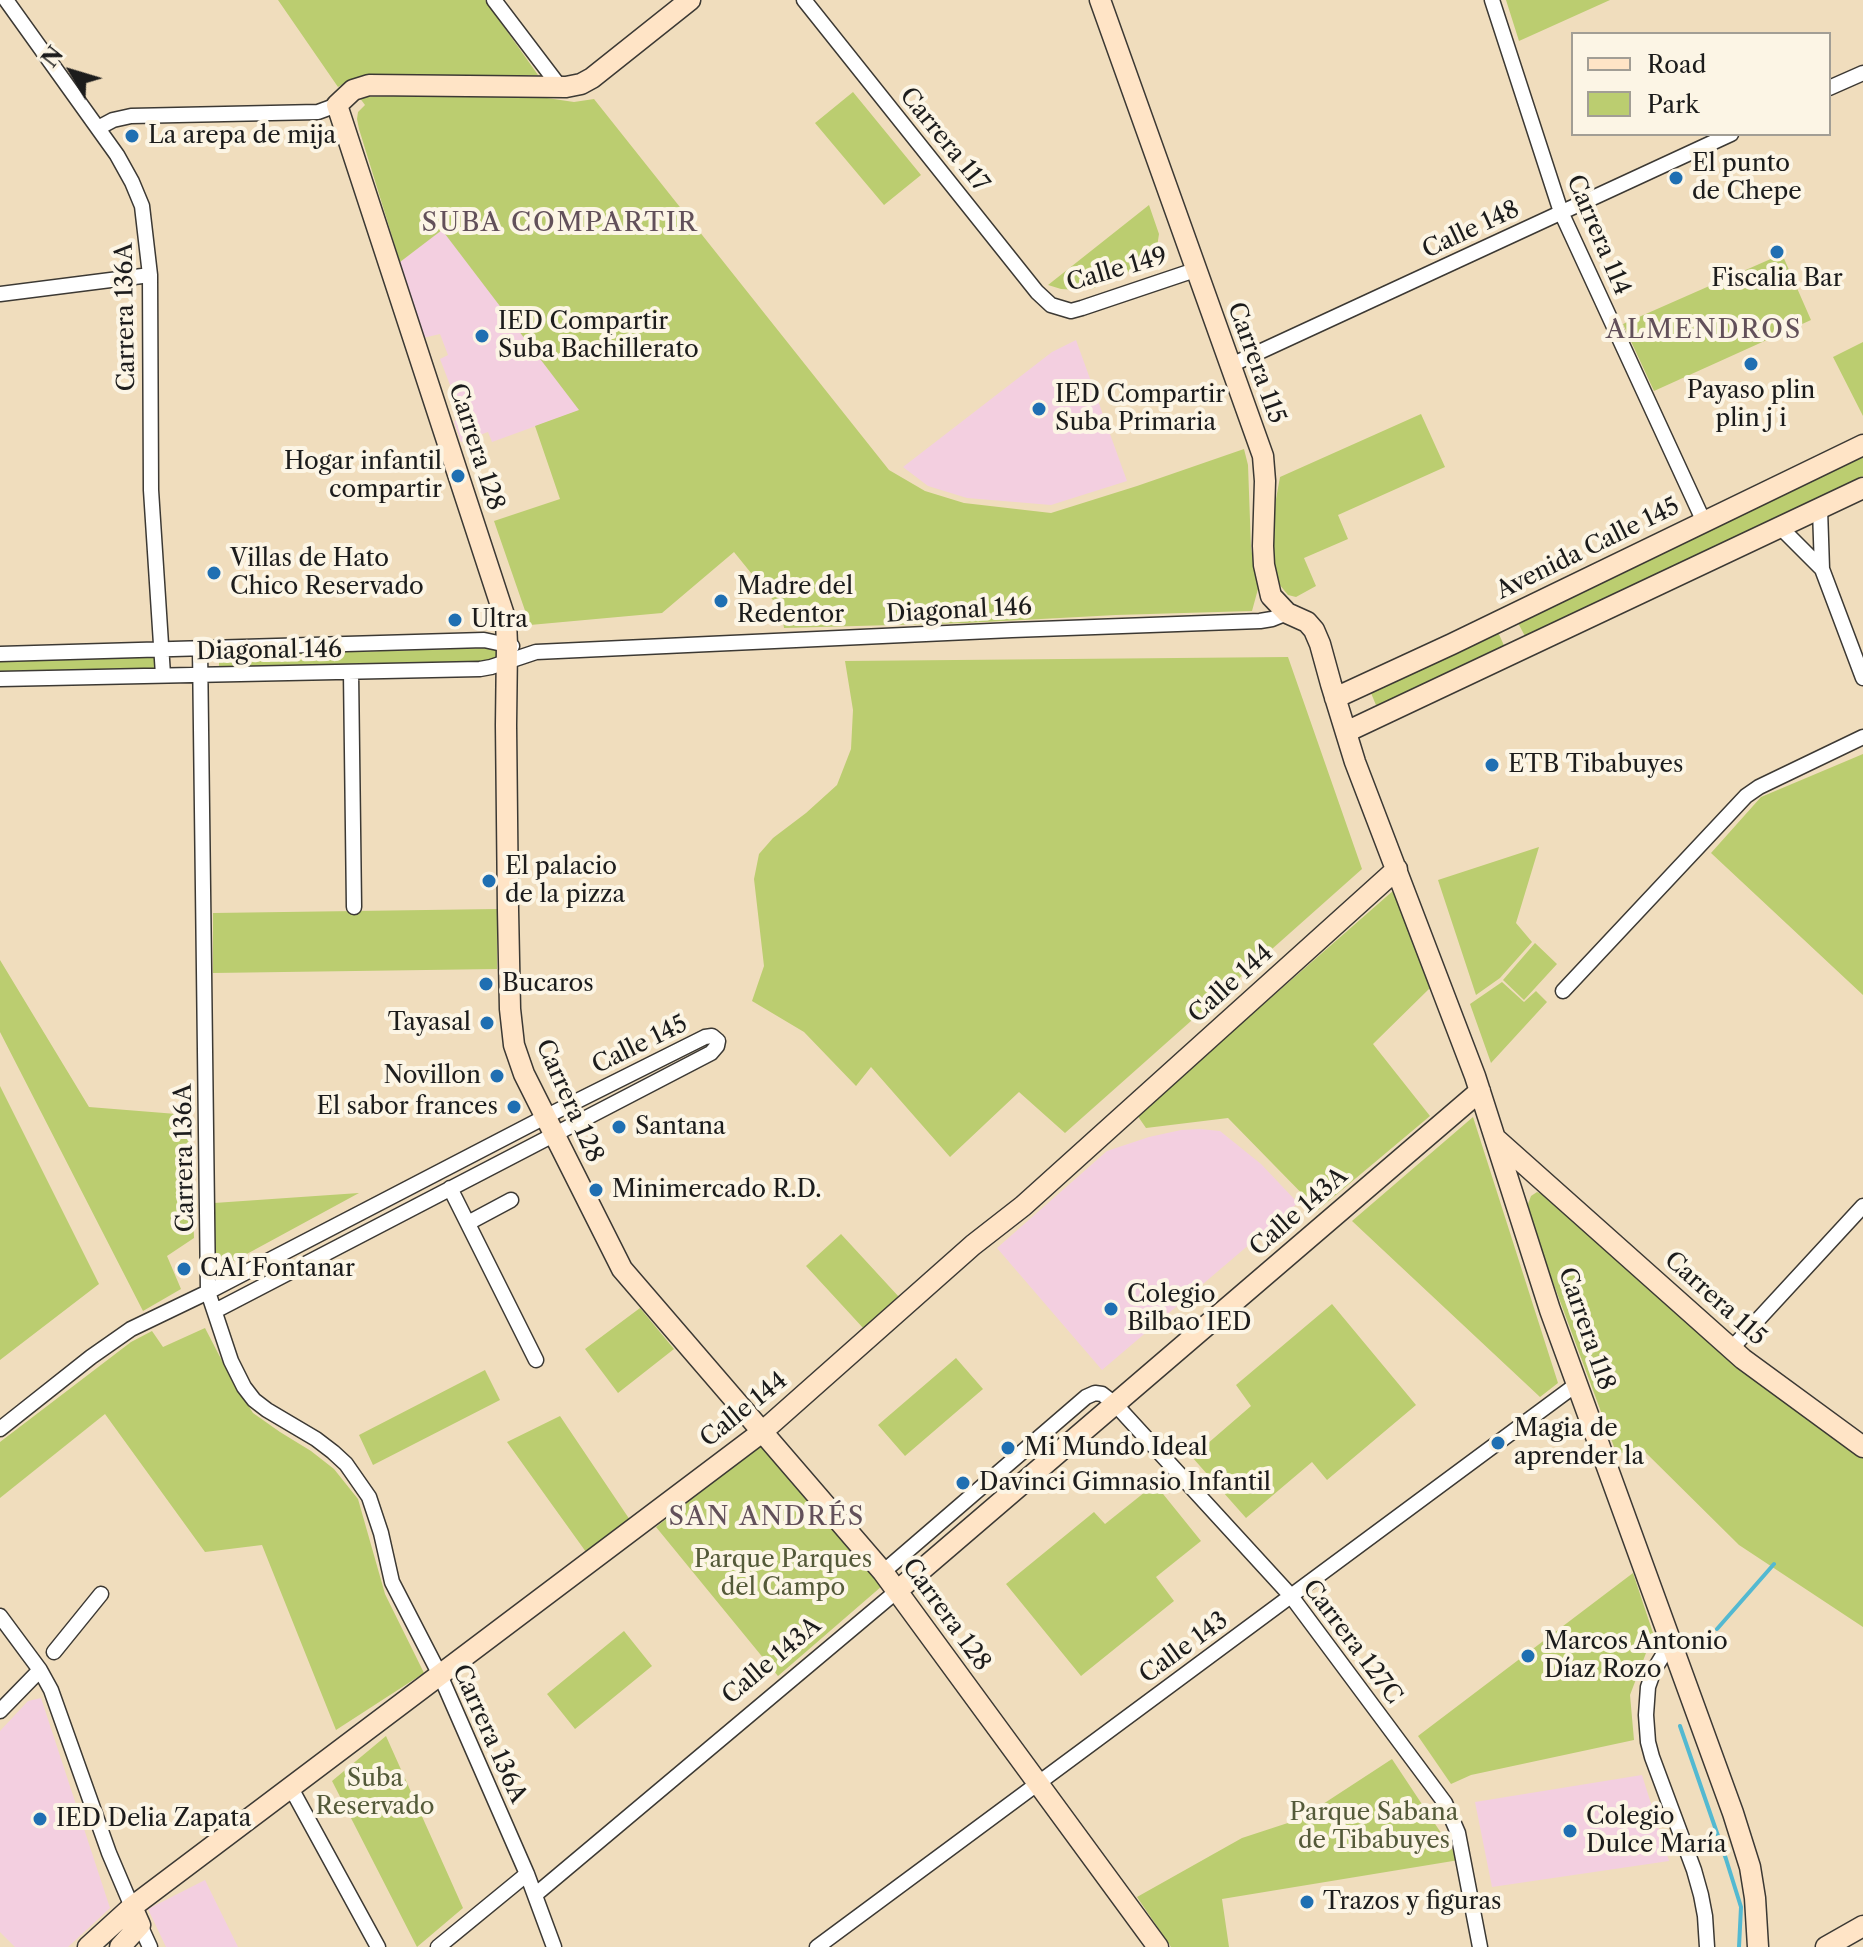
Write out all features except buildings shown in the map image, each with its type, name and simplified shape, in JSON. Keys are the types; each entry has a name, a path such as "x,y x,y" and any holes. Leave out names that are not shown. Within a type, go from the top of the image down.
{"street":[{"name":"Carrera 136A","path":"6,0 98,128 130,178 142,206 150,275 151,490 163,675"},
{"path":"494,0 563,87"},
{"path":"98,128 131,116 318,112 337,105 353,90 369,85 563,87 581,84 690,0"},
{"name":"Carrera 117","path":"804,0 1037,292 1051,305"},
{"name":"Carrera 115","path":"1100,0 1263,456 1263,546 1271,596 1287,613 1300,618 1314,630 1346,732"},
{"name":"Carrera 114","path":"1492,0 1561,212 1704,522"},
{"path":"1831,87 1863,73"},
{"name":"Carrera 128","path":"337,105 504,616 507,654 508,910 512,1031 518,1059 622,1269 883,1572 1158,1947"},
{"name":"Calle 148","path":"1229,366 1727,136"},
{"name":"Calle 149","path":"1051,305 1071,311 1195,270"},
{"path":"0,294 150,275"},
{"name":"Avenida Calle 145","path":"1335,698 1863,445"},
{"path":"1346,732 1863,488"},
{"path":"1820,509 1822,569 1863,678"},
{"path":"1781,528 1822,569"},
{"name":"Diagonal 146","path":"0,679 480,669 507,654 1260,621 1287,613"},
{"path":"1506,618 1509,632 1522,650"},
{"name":"Diagonal 146","path":"0,654 484,640 507,654"},
{"name":"Carrera 136A","path":"200,648 208,1292 237,1375 254,1400 333,1452 358,1480 374,1511 392,1582 440,1675 527,1874 554,1947"},
{"path":"351,672 354,907"},
{"name":"Carrera 118","path":"1346,732 1480,1091 1550,1310 1720,1774 1750,1867 1758,1947"},
{"path":"1563,991 1746,796 1863,737"},
{"name":"Calle 144","path":"88,1947 136,1916 291,1788 762,1432 973,1245 1023,1206 1397,869"},
{"name":"Calle 145","path":"0,1429 121,1336 549,1125 711,1053 718,1041 712,1036 705,1037 549,1125 450,1188 215,1311"},
{"name":"Calle 143A","path":"535,1895 897,1591 1480,1091"},
{"name":"Carrera 115","path":"1495,1138 1731,1349 1771,1382 1863,1447"},
{"path":"1513,1196 1524,1183 1541,1180"},
{"path":"450,1188 536,1360"},
{"path":"468,1223 511,1200"},
{"path":"1731,1349 1863,1206"},
{"name":"Calle 143","path":"817,1947 1577,1384"},
{"path":"883,1572 1086,1397 1102,1394 1115,1404"},
{"name":"Carrera 127C","path":"1115,1404 1291,1596 1449,1810 1458,1833 1480,1947"},
{"path":"54,1652 101,1594"},
{"path":"0,1616 40,1670 57,1704 109,1853 150,1947"},
{"path":"1671,1642 1648,1687 1648,1742 1694,1870 1705,1916 1707,1947"},
{"path":"0,1711 40,1670"},
{"path":"291,1788 378,1947"},
{"path":"438,1947 527,1874"},
{"path":"120,1947 136,1916"},
{"path":"1826,1947 1863,1926"},
{"path":"454,1934 463,1947"}],"shaded area":[{"name":"IED Compartir Suba Bachillerato","path":"442,229 580,410 492,442 488,432 461,442 454,421 467,416 459,397 455,398 440,359 448,355 440,334 423,338 400,262"},
{"name":"IED Compartir Suba Primaria","path":"1076,340 1127,481 1051,505 967,498 928,486 903,467 1052,352"},
{"name":"Colegio Bilbao IED","path":"1200,1129 1220,1131 1261,1164 1298,1203 1102,1370 997,1248 1107,1151 1149,1137"},
{"name":"IED Delia Zapata","path":"41,1698 110,1908 68,1947 15,1947 0,1932 0,1731 28,1701"},
{"name":"Colegio Dulce María","path":"1642,1775 1669,1861 1492,1887 1475,1802"},
{"path":"205,1880 238,1947 166,1947 148,1909"}],"green space":[{"path":"278,0 485,0 538,75 367,77 352,79 338,87"},
{"path":"1506,0 1610,0 1519,41"},
{"path":"853,92 921,175 884,205 815,123"},
{"path":"513,93 574,102 594,99 889,470 925,491 964,503 1051,513 1244,449 1248,465 1251,548 1258,589 1252,611 784,628 781,610 734,552 662,613 530,625 494,521 560,499 535,426 579,410 442,230 400,262 357,119 358,112 365,105 359,97"},
{"path":"1149,205 1159,234 1157,247 1148,259 1124,275 1094,288 1076,290 1048,285"},
{"path":"1782,254 1811,320 1654,391 1623,324"},
{"path":"1863,342 1863,416 1833,357"},
{"path":"1421,414 1445,467 1338,515 1348,539 1304,558 1316,586 1296,597 1288,595 1279,584 1270,532 1280,477"},
{"path":"1863,455 1863,476 1824,495 1526,638 1518,623"},
{"path":"1498,632 1506,650 1378,710 1371,693"},
{"path":"497,648 498,658 464,664 219,670 219,656"},
{"path":"153,656 158,659 158,667 154,669 0,674 0,661"},
{"path":"1288,657 1362,869 1065,1133 1019,1092 950,1157 871,1067 856,1086 804,1032 752,1001 764,966 754,879 759,854 773,838 837,785 851,749 853,710 845,661"},
{"path":"1863,754 1863,995 1711,853 1761,797"},
{"path":"1539,847 1516,923 1532,942 1500,978 1476,995 1438,880"},
{"path":"1394,890 1430,988 1373,1044 1430,1116 1318,1210 1228,1118 1146,1128 1137,1115"},
{"path":"497,909 497,969 213,973 213,913"},
{"path":"1535,943 1557,964 1524,1000 1503,980"},
{"path":"0,960 89,1107 189,1115 194,1238 167,1256 181,1289 143,1311 0,1032"},
{"path":"1502,982 1524,1002 1536,991 1547,1002 1491,1063 1470,1004"},
{"path":"0,1086 99,1284 0,1360"},
{"path":"1473,1117 1558,1383 1540,1397 1352,1221"},
{"path":"1537,1192 1546,1196 1749,1376 1863,1455 1863,1627 1739,1545 1639,1446 1617,1455 1530,1220 1528,1204"},
{"path":"359,1193 232,1262 220,1259 213,1248 214,1203"},
{"path":"841,1234 899,1297 864,1329 806,1266"},
{"path":"1332,1304 1416,1405 1327,1480 1312,1462 1246,1518 1192,1457 1251,1406 1236,1385"},
{"path":"640,1308 674,1349 618,1393 585,1349"},
{"path":"205,1328 253,1413 334,1469 358,1499 385,1594 424,1673 336,1730 262,1545 205,1552 105,1414 0,1498 0,1442 131,1342 152,1331 163,1347"},
{"path":"956,1358 983,1389 905,1456 878,1425"},
{"path":"485,1370 500,1400 373,1465 359,1435"},
{"path":"560,1416 630,1520 586,1552 507,1442"},
{"name":"Parque Parques del Campo","path":"761,1445 882,1586 778,1676 656,1527"},
{"path":"1155,1484 1201,1541 1156,1577 1174,1601 1081,1676 1006,1584 1094,1512 1105,1524"},
{"path":"1633,1573 1655,1639 1646,1653 1630,1695 1634,1740 1471,1775 1451,1784 1418,1736"},
{"path":"624,1631 652,1666 575,1729 547,1694"},
{"name":"Suba Reservado","path":"386,1736 463,1908 417,1947 332,1781"},
{"name":"Parque Sabana de Tibabuyes","path":"1392,1759 1459,1860 1222,1899 1229,1947 1171,1947 1137,1897 1242,1838 1300,1819"}],"waterway":[{"path":"1717,1629 1774,1564"},
{"path":"1680,1726 1741,1907 1739,1947"}],"place":[{"name":"La arepa de mija","path":"132,136"},
{"name":"El punto de Chepe","path":"1676,178"},
{"name":"Fiscalia Bar","path":"1777,252"},
{"name":"IED Compartir Suba Bachillerato","path":"482,336"},
{"name":"Payaso plin plin j i","path":"1751,364"},
{"name":"IED Compartir Suba Primaria","path":"1039,409"},
{"name":"Hogar infantil compartir","path":"458,476"},
{"name":"Villas de Hato Chico Reservado","path":"214,573"},
{"name":"Madre del Redentor","path":"721,601"},
{"name":"Ultra","path":"455,620"},
{"name":"ETB Tibabuyes","path":"1492,765"},
{"name":"El palacio de la pizza","path":"489,881"},
{"name":"Bucaros","path":"486,984"},
{"name":"Tayasal","path":"487,1023"},
{"name":"Novillon","path":"497,1076"},
{"name":"El sabor frances","path":"514,1107"},
{"name":"Santana","path":"619,1127"},
{"name":"Minimercado R.D.","path":"596,1190"},
{"name":"CAI Fontanar","path":"184,1269"},
{"name":"Colegio Bilbao IED","path":"1111,1309"},
{"name":"Magia de aprender la","path":"1498,1443"},
{"name":"Mi Mundo Ideal","path":"1008,1448"},
{"name":"Davinci Gimnasio Infantil","path":"963,1483"},
{"name":"Marcos Antonio Díaz Rozo","path":"1528,1656"},
{"name":"IED Delia Zapata","path":"40,1819"},
{"name":"Colegio Dulce María","path":"1570,1831"},
{"name":"Trazos y figuras","path":"1307,1902"}],"district":[{"name":"SUBA COMPARTIR","path":"560,223"},
{"name":"ALMENDROS","path":"1704,330"},
{"name":"SAN ANDRÉS","path":"767,1517"}]}
